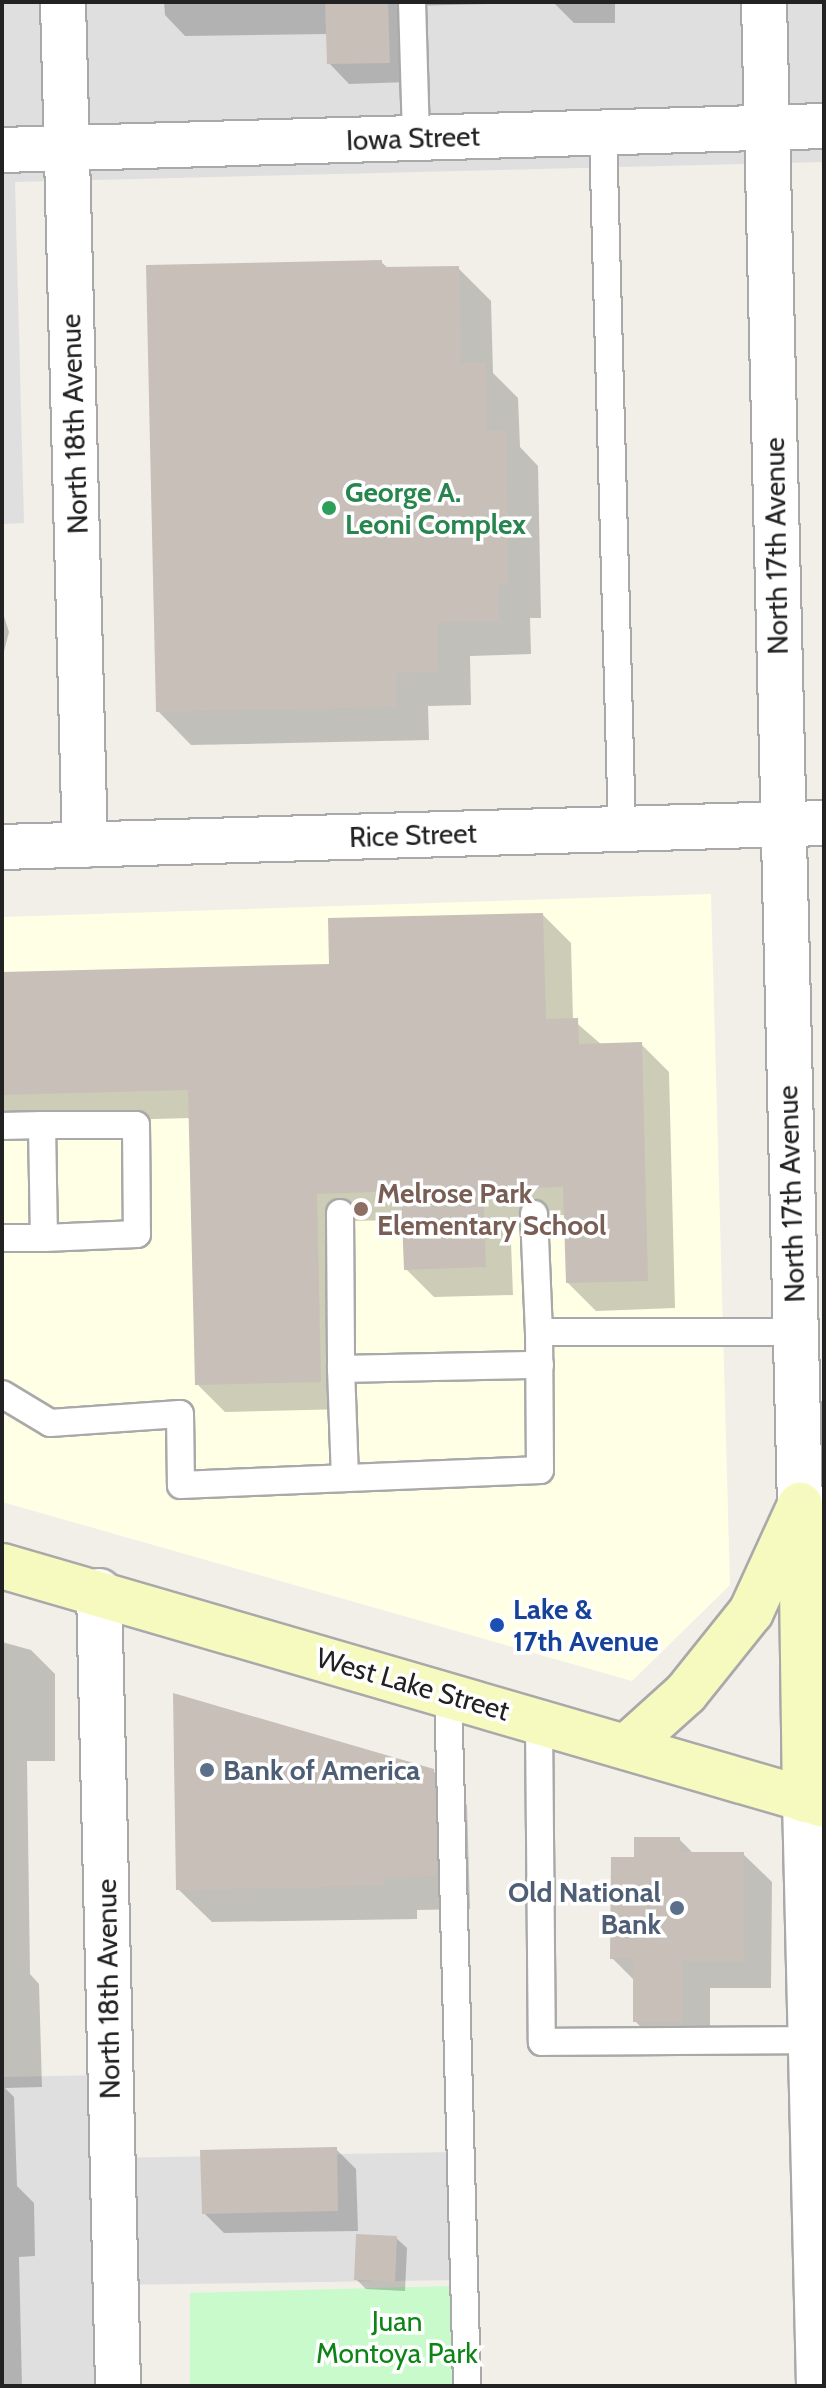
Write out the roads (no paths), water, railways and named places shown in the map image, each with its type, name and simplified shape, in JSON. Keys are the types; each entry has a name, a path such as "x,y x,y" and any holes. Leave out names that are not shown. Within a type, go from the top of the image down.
{"main road":[{"path":"626,1747 686,1693 751,1612 812,1504"},
{"name":"North 17th Avenue","path":"812,1504 814,1802"},
{"name":"West Lake Street","path":"2,1566 99,1591 814,1802"}],"street":[{"name":"North 18th Avenue","path":"63,2 85,845"},
{"name":"North 17th Avenue","path":"764,2 795,1332 812,1504"},
{"name":"Iowa Street","path":"2,150 824,126"},
{"name":"Rice Street","path":"2,847 824,823"},
{"name":"North 18th Avenue","path":"99,1591 118,2386"},
{"name":"North 17th Avenue","path":"814,1802 811,2040 820,2262 819,2386"}],"lane":[{"path":"412,2 416,138"},
{"path":"603,133 622,829"},
{"path":"42,1125 44,1238"},
{"path":"2,1126 136,1125 137,1234 2,1238"},
{"path":"340,1213 345,1478"},
{"path":"2,1394 50,1423 180,1414 181,1485 540,1470 540,1365 534,1214"},
{"path":"539,1332 795,1332"},
{"path":"341,1369 540,1365"},
{"path":"448,1695 467,2386"},
{"path":"539,1721 542,2042 811,2040"}],"place":[{"name":"George A. Leoni Complex","path":"329,508"},
{"name":"Melrose Park Elementary School","path":"361,1209"},
{"name":"Lake & 17th Avenue","path":"497,1625"},
{"name":"Bank of America","path":"207,1770"},
{"name":"Old National Bank","path":"677,1908"}],"park label":[{"name":"Juan Montoya Park","path":"397,2337"}]}
